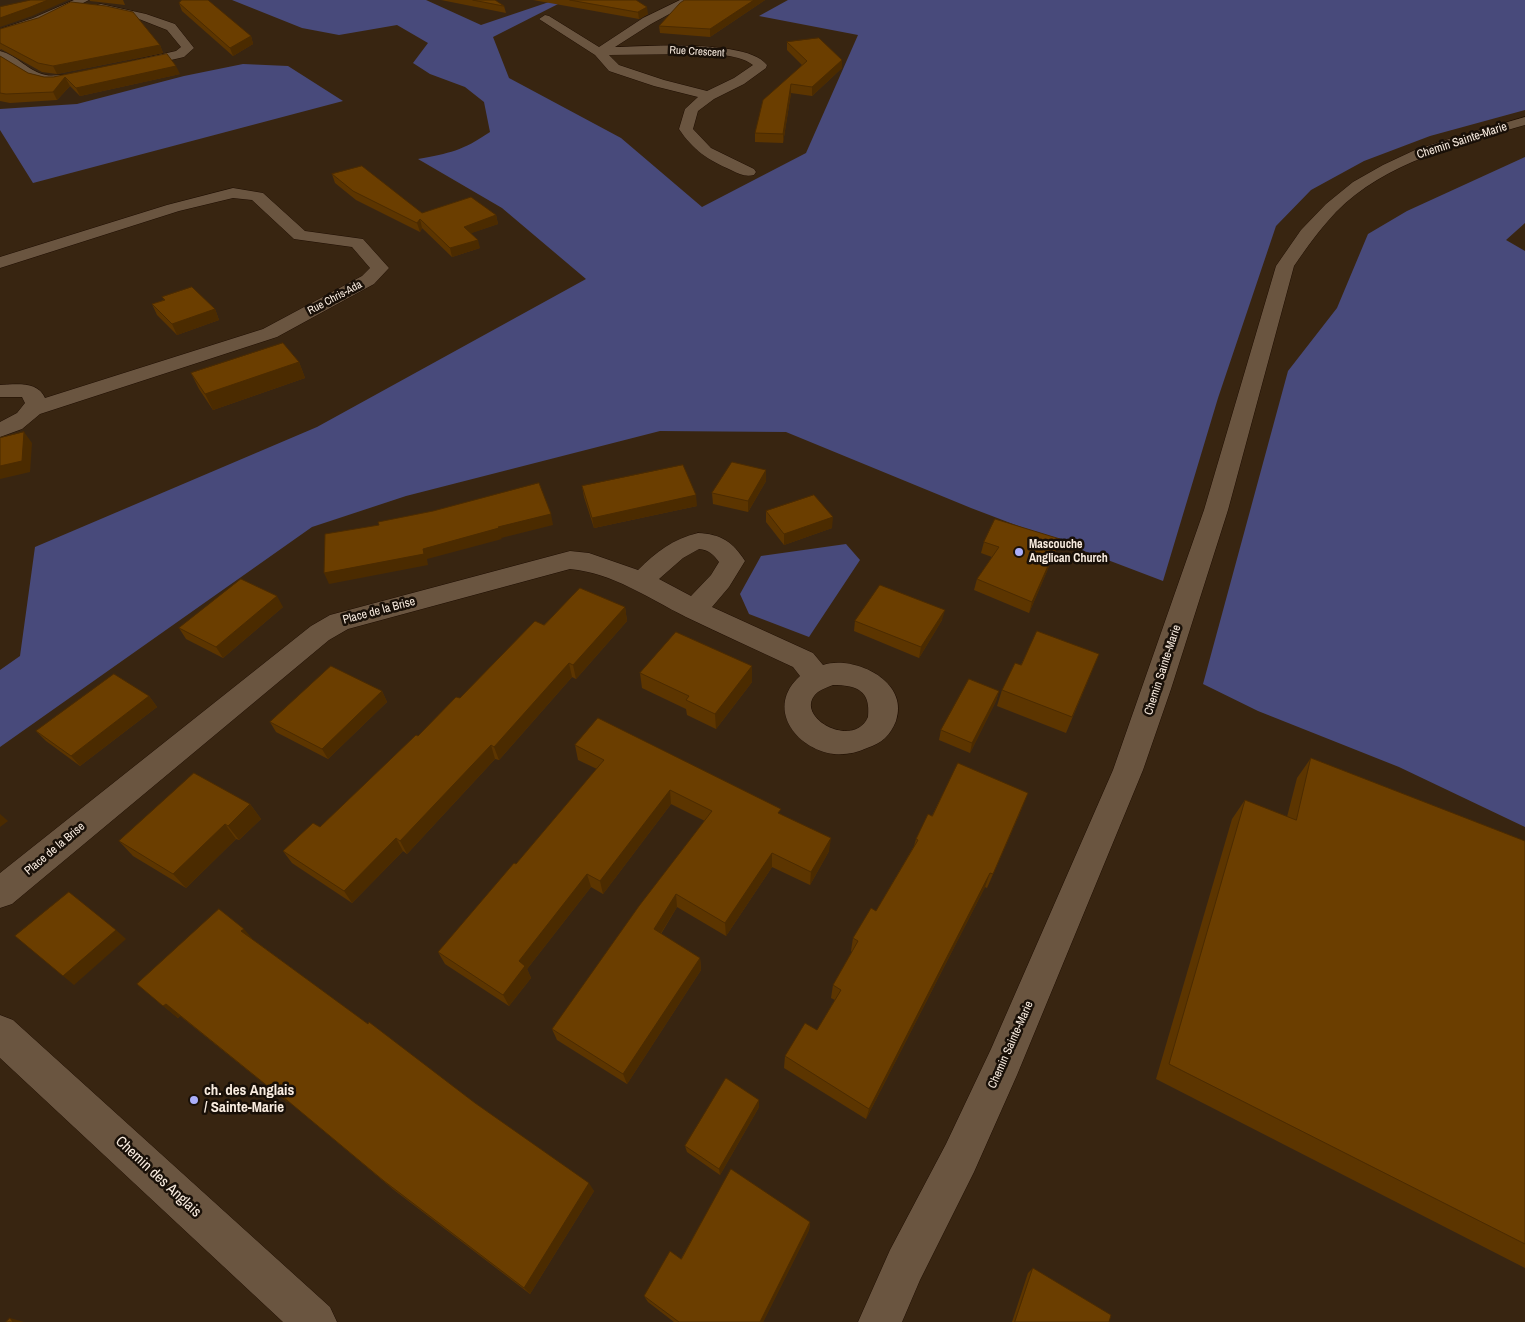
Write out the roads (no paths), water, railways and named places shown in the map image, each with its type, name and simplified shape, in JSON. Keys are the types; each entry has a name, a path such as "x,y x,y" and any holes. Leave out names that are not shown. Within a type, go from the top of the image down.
{"street":[{"path":"599,52 647,21 689,0"},
{"path":"0,33 78,3 155,20 171,27 188,48 180,54 122,68"},
{"path":"545,19 599,52 614,68 659,83 709,96"},
{"name":"Rue Crescent","path":"599,52 709,50 748,56 758,60 761,65 740,81 709,96 692,109 686,128 696,144 705,152 748,172"},
{"path":"0,54 11,59 42,80 78,77"},
{"name":"Chemin Sainte-Marie","path":"880,1322 905,1265 960,1158 1004,1062 1128,770 1157,689 1216,510 1285,266 1299,242 1317,222 1341,198 1374,176 1403,160 1448,143 1525,121"},
{"name":"Rue Chris-Ada","path":"0,263 174,208 233,193 257,196 300,236 357,243 380,268 368,280 270,333 34,409 16,423 0,430"},
{"path":"0,392 20,390 29,392 35,397 37,402 34,409"},
{"path":"642,581 671,552 688,543 709,541 722,547 732,561 728,572 714,590 693,608"},
{"name":"Place de la Brise","path":"0,893 320,633 339,622 570,560 589,562 642,581 693,608 803,660 817,678"},
{"name":"Chemin des Anglais","path":"0,1033 315,1322"}],"place":[{"name":"Mascouche Anglican Church","path":"1019,552"},
{"name":"ch. des Anglais / Sainte-Marie","path":"194,1100"}]}
